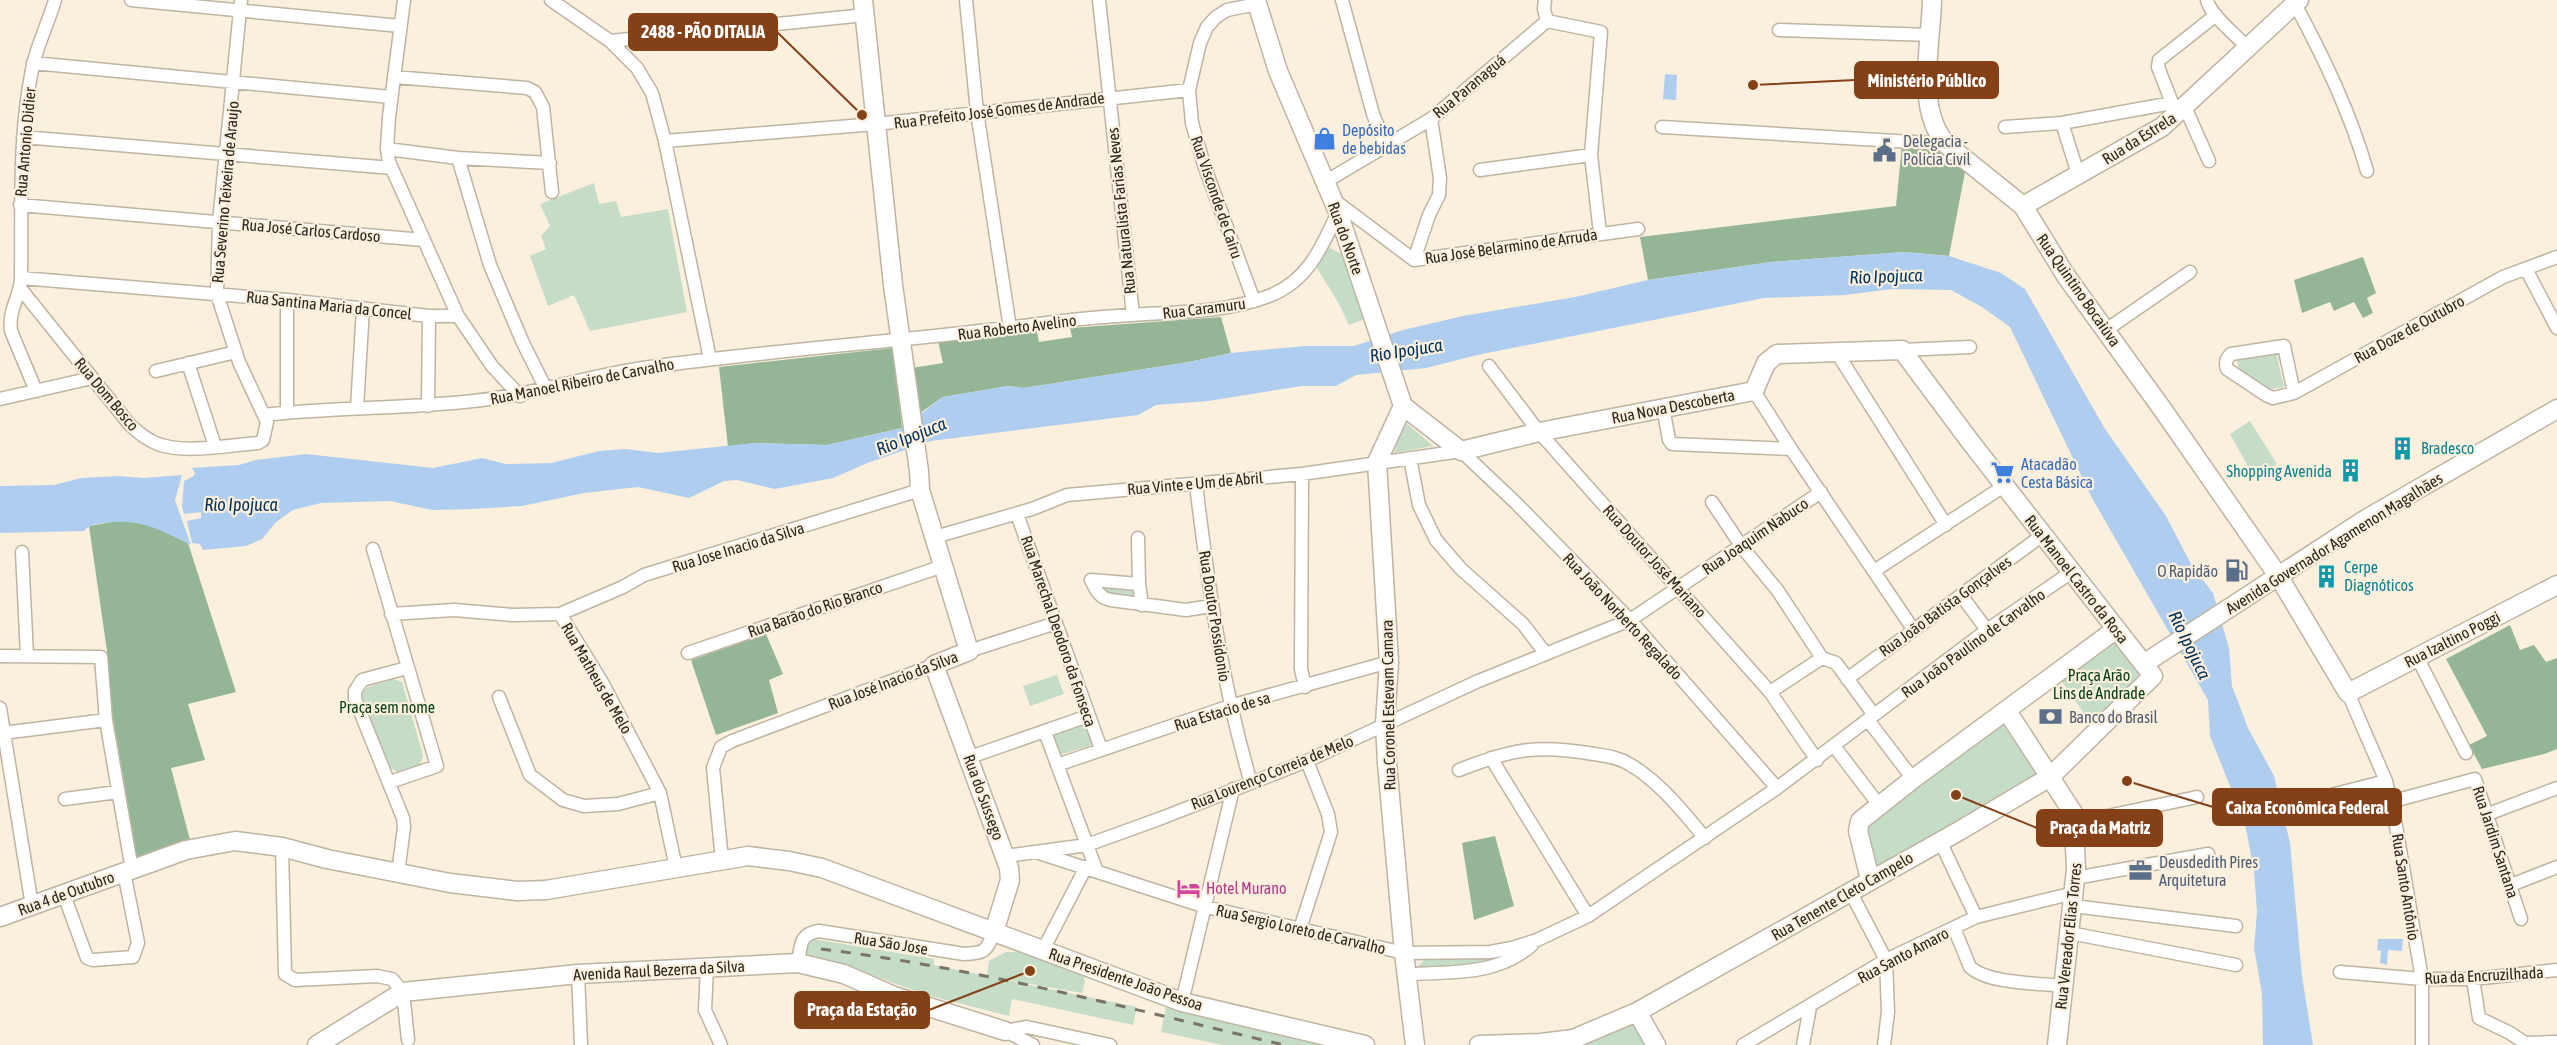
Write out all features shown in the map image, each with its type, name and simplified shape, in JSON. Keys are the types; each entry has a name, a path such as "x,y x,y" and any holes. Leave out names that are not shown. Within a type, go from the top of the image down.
{"main road":[{"name":"Rua Quintino Bocaiúva","path":"1932,0 1928,107 1937,133 1946,144 2023,206 2066,276 2279,577"},
{"name":"Rua do Norte","path":"1257,2 1278,71 1332,198 1402,406"},
{"name":"Rua da Estrela","path":"2023,206 2130,147 2248,48 2297,2"},
{"path":"864,7 892,285 920,471 920,490 969,651"},
{"name":"Rua Nova Descoberta","path":"1461,451 1539,432 1754,391 1766,363 1777,354 1902,350"},
{"name":"Rua Manoel Castro da Rosa","path":"1902,350 2004,486 2073,571 2115,630 2150,659"},
{"path":"1402,406 1461,451"},
{"name":"Rua Coronel Estevam Camara","path":"1402,406 1377,462 1389,662 1385,724 1404,953 1415,1045"},
{"name":"Avenida Governador Agamenon Magalhães","path":"2150,659 2394,502 2557,409"},
{"name":"Rua Santo Antônio","path":"2279,577 2348,693"},
{"name":"Rua Izaltino Poggi","path":"2348,693 2557,585"},
{"path":"1869,879 1858,826 1879,805 1913,779 2115,630"},
{"name":"Rua José Inacio da Silva","path":"934,665 969,651"},
{"name":"Rua Tenente Cleto Campelo","path":"1479,1045 1541,1043 1573,1039 1637,1012 1869,879 1940,841 2050,777 2151,679 2150,659"},
{"name":"Rua do Sussego","path":"934,665 1006,856 1010,880 994,932"},
{"path":"2007,711 2079,822"},
{"name":"Rua Vereador Elias Torres","path":"2057,1045 2074,892 2075,847 2071,824 2079,822"},
{"name":"Rua 4 de Outubro","path":"0,916 202,846 235,841 282,847 327,859 490,889 535,891 676,868"},
{"name":"Rua Presidente João Pessoa","path":"676,868 748,856 822,868 1182,1002 1365,1045"},
{"name":"Avenida Raul Bezerra da Silva","path":"316,1045 340,1038 402,992 578,974 798,963 844,974 894,996 1005,1031"},
{"path":"1637,1012 1656,1045"}],"street":[{"name":"Rua Antonio Didier","path":"36,391 11,331 11,310 20,283 23,136 33,63 56,0"},
{"path":"131,0 241,6 400,26"},
{"path":"404,0 393,77 387,149 392,168 458,316 492,366 520,396"},
{"path":"551,0 610,40 646,79 665,141 710,359"},
{"path":"966,0 977,112 1010,328"},
{"name":"Rua Naturalista Farias Neves","path":"1099,0 1133,315"},
{"path":"1342,0 1371,106 1386,147"},
{"path":"1545,0 1544,9 1547,21 1601,32 1591,155 1600,233"},
{"path":"2207,0 2207,4 2216,15 2248,48"},
{"name":"Rua do Norte","path":"1189,90 1200,43 1207,27 1227,10 1257,2"},
{"path":"2297,2 2350,118 2367,171"},
{"name":"Rua Severino Teixeira de Araujo","path":"241,6 219,222 217,294 236,351 264,415"},
{"path":"610,40 864,7"},
{"path":"2209,161 2178,108 2158,67 2159,60 2216,15"},
{"name":"Rua Paranaguá","path":"1332,198 1386,147 1431,119 1547,21"},
{"path":"1779,30 1931,35"},
{"path":"33,63 391,98"},
{"path":"393,77 527,88 535,92 543,107 552,192"},
{"name":"Rua Prefeito José Gomes de Andrade","path":"665,141 876,124 1189,90"},
{"name":"Rua Visconde de Cairu","path":"1189,90 1192,123 1204,165 1254,302"},
{"path":"2005,127 2062,123 2178,108"},
{"path":"1414,260 1429,215 1439,195 1439,170 1431,119"},
{"path":"2062,123 2078,174"},
{"path":"1662,127 1946,144"},
{"path":"23,136 392,168"},
{"path":"387,149 458,158 550,163"},
{"path":"1480,170 1591,155"},
{"path":"458,158 490,265 519,335 546,389"},
{"name":"Rua José Belarmino de Arruda","path":"1332,198 1414,260 1638,229"},
{"name":"Rua Caramuru","path":"1133,315 1204,311 1254,302 1289,286 1304,274 1321,250 1332,198"},
{"name":"Rua José Carlos Cardoso","path":"20,205 423,240"},
{"name":"Rua Doze de Outubro","path":"2294,393 2284,346 2231,354 2227,358 2227,369 2266,395 2273,398 2294,393 2503,277 2557,257"},
{"path":"2526,269 2557,328"},
{"path":"2106,330 2190,272"},
{"name":"Rua Santina Maria da Concel","path":"20,283 217,294 429,316 458,316"},
{"name":"Rua Dom Bosco","path":"20,283 92,378 130,425 145,438 177,448 258,444 266,434 267,422 264,415"},
{"path":"287,412 288,300"},
{"path":"357,408 363,308"},
{"name":"Rua Roberto Avelino","path":"901,340 1133,315"},
{"path":"428,406 429,316"},
{"name":"Rua Manoel Ribeiro de Carvalho","path":"264,415 357,408 428,406 520,396 597,375 710,359 901,340"},
{"path":"1902,350 1970,347"},
{"path":"156,371 236,351"},
{"path":"1837,353 1946,525"},
{"path":"188,363 215,446"},
{"name":"Rua Doutor José Mariano","path":"1488,366 1539,432 1770,692 1817,760"},
{"path":"0,399 92,378"},
{"name":"Rua Joaquim Nabuco","path":"1754,391 1914,628"},
{"path":"1664,407 1670,443 1676,446 1791,449"},
{"name":"Rua Vinte e Um de Abril","path":"935,537 1017,514 1067,495 1302,474 1461,451"},
{"name":"Rua João Norberto Regalado","path":"1461,451 1517,504 1630,620 1778,788"},
{"path":"1410,458 1419,505 1436,540 1461,569 1523,624 1546,654"},
{"path":"1302,474 1301,669 1305,687"},
{"name":"Rua Doutor Possidonio","path":"1196,484 1211,606 1230,706 1251,783"},
{"path":"1874,571 2004,486"},
{"name":"Rua Jose Inacio da Silva","path":"560,614 645,575 920,490"},
{"name":"Rua Joaquim Nabuco","path":"1630,620 1821,492"},
{"path":"1712,502 1742,547 1778,591 1822,658 1836,663 1913,779"},
{"name":"Rua Marechal Deodoro da Fonseca","path":"1017,514 1101,749"},
{"name":"Rua João Batista Gonçalves","path":"1847,679 2044,534"},
{"path":"1138,538 1142,605"},
{"path":"374,549 437,766 390,782"},
{"path":"22,552 27,656"},
{"name":"Rua Barão do Rio Branco","path":"688,653 943,566"},
{"name":"Rua João Paulino de Carvalho","path":"1834,746 1987,630 2073,571"},
{"path":"1139,584 1091,580 1103,599 1186,610 1211,606"},
{"path":"1961,595 1987,630"},
{"name":"Rua Matheus de Melo","path":"391,614 454,610 512,615 560,614 603,684 660,793 676,868"},
{"name":"Rua Lourenço Correia de Melo","path":"1006,856 1087,845 1251,783 1307,761 1476,682 1630,620"},
{"name":"Rua José Inacio da Silva","path":"969,651 1056,623"},
{"path":"0,656 101,657 106,720 138,943 133,957 93,960 87,958 64,895"},
{"path":"2417,657 2466,753"},
{"path":"1770,692 1822,658"},
{"name":"Rua Estacio de sa","path":"1057,765 1230,706 1389,662"},
{"name":"Rua José Inacio da Silva","path":"722,860 712,768 721,747 934,665"},
{"path":"398,873 404,826 390,782 355,699 355,691 363,680 407,668"},
{"name":"Rua Santo Antônio","path":"2348,693 2386,781 2422,979 2422,1045"},
{"path":"500,697 530,774 563,800 584,806 618,804 660,793"},
{"path":"0,708 32,906"},
{"path":"970,758 1088,716"},
{"path":"3,732 106,720"},
{"path":"1042,950 1091,868 1087,845 1045,732"},
{"path":"1834,746 1879,805"},
{"name":"Rua Sergio Loreto de Carvalho","path":"1036,852 1206,907 1404,953 1490,952 1537,940 1588,916 1778,788 1834,746"},
{"path":"1459,770 1491,758 1533,748 1584,752 1620,760 1640,771 1677,805 1705,837"},
{"path":"1491,758 1588,916"},
{"path":"1300,929 1331,832 1328,814 1307,761"},
{"name":"Rua Jardim Santana","path":"2390,802 2475,779 2521,919"},
{"path":"2331,795 2386,781"},
{"path":"2488,814 2557,788"},
{"path":"1182,1002 1233,789"},
{"path":"65,799 118,792"},
{"path":"2079,822 2197,797"},
{"path":"1940,841 1976,917"},
{"path":"282,847 283,970 288,977 295,980 385,977 392,979 402,992 408,1040"},
{"name":"Rua Santo Amaro","path":"1743,1045 1886,960 1976,917 2208,854"},
{"path":"2511,885 2557,867"},
{"path":"1850,891 1886,960 1888,1012 1886,1043"},
{"path":"2074,892 2236,926"},
{"path":"1954,928 1970,967 1974,971 1994,978 2063,986"},
{"name":"Rua São Jose","path":"798,963 803,938 809,933 819,932 964,954 981,953 987,949 994,932"},
{"path":"2070,933 2236,965"},
{"name":"Rua Sergio Loreto de Carvalho","path":"1406,974 1488,968 1515,958 1537,940"},
{"path":"707,967 705,1010 721,1045"},
{"name":"Rua da Encruzilhada","path":"2340,972 2422,979 2473,979 2557,970"},
{"path":"578,974 578,1043"},
{"path":"2473,979 2479,1018 2527,1044 2557,1042"},
{"path":"1803,1045 1810,1007"},
{"name":"Avenida Raul Bezerra da Silva","path":"1005,1031 1031,1041 1102,1044"},
{"name":"Avenida Raul Bezerra da Silva","path":"1005,1031 1031,1041"}],"green space":[{"path":"1902,145 1942,149 1965,172 1949,256 1904,252 1771,262 1648,280 1640,237 1896,206"},
{"path":"594,183 599,204 616,201 621,217 668,209 687,312 590,331 574,295 548,306 530,256 546,249 541,236 550,226 540,204"},
{"path":"1330,248 1343,255 1365,319 1349,325 1314,263 1318,256"},
{"path":"2363,257 2376,293 2367,298 2373,313 2363,318 2354,302 2334,311 2330,302 2302,313 2294,280"},
{"path":"1221,317 1231,353 1189,362 1024,388 1008,386 943,397 920,413 912,368 943,363 938,341 1037,332 1039,342 1072,337 1070,328"},
{"path":"893,348 902,428 827,445 754,443 728,447 719,367"},
{"path":"2276,352 2284,387 2266,390 2239,373 2237,359"},
{"path":"1404,421 1433,446 1394,453"},
{"path":"2250,421 2277,464 2254,477 2230,434"},
{"path":"123,520 150,525 188,543 236,692 188,704 205,760 171,768 190,840 137,857 109,694 107,651 89,526"},
{"path":"1104,583 1136,588 1136,600 1103,595"},
{"path":"2510,625 2520,650 2534,645 2546,662 2557,658 2557,749 2482,769 2469,745 2487,736 2446,659"},
{"path":"766,634 783,674 769,680 778,713 716,735 691,660"},
{"name":"Praça Arão Lins de Andrade","path":"2115,638 2147,677 2093,726 2060,679"},
{"path":"1057,675 1064,694 1030,706 1023,686"},
{"name":"Praça sem nome","path":"393,679 402,682 423,755 415,768 400,774 388,766 361,699 361,693 368,687"},
{"path":"1085,720 1095,744 1059,755 1051,732"},
{"path":"2006,720 2041,775 1874,870 1866,825"},
{"path":"1495,836 1514,906 1474,920 1462,843"},
{"path":"813,939 934,959 934,965 987,976 989,961 1006,952 1018,952 1083,976 1085,982 1082,993 991,977 1137,1007 1133,1025 1012,999 1009,1016 927,995 837,963 805,958 805,950"},
{"path":"1489,959 1491,963 1420,970 1419,966 1424,960"},
{"path":"1166,1007 1333,1045 1223,1045 1161,1032"},
{"path":"1636,1022 1649,1045 1571,1045"}],"water":[{"path":"1665,74 1677,75 1676,100 1663,99"},
{"name":"Rio Ipojuca","path":"1904,252 1949,256 2001,273 2025,289 2105,429 2166,516 2192,566 2213,593 2229,648 2232,686 2248,728 2274,776 2290,843 2302,976 2313,1045 2263,1045 2262,994 2254,948 2257,912 2254,870 2245,824 2210,736 2208,700 2092,498 2010,327 1982,307 1951,290 1892,289 1845,295 1764,298 1477,355 1426,368 1356,375 1336,386 1302,386 1208,401 1156,405 1138,415 931,441 870,462 833,478 775,489 737,480 724,481 689,498 638,487 584,493 522,506 473,509 432,510 390,501 321,503 293,510 276,522 262,539 246,546 203,550 200,544 192,543 187,521 201,518 201,512 184,514 182,507 184,481 194,476 195,472 191,468 239,465 256,460 306,454 433,468 482,458 506,464 551,463 599,451 626,449 658,453 754,443 827,445 902,428 943,397 1008,386 1024,388 1189,362 1231,353 1305,346 1354,346 1403,330 1463,316 1575,297 1648,280 1771,262"},
{"name":"Rio Ipojuca","path":"182,475 175,500 191,545 150,526 129,522 96,524 84,531 0,533 0,486 54,485 81,478 118,476 144,478"},
{"path":"2378,939 2403,939 2402,951 2388,950 2387,965 2380,963 2381,951 2377,950"}],"railway":[{"path":"821,949 996,978 1284,1045"}],"place":[{"name":"Ministério Público","path":"1753,85"},
{"name":"2488 - PÃO DITALIA","path":"862,115"},
{"name":"Depósito de bebidas","path":"1324,139"},
{"name":"Delegacia - Polícia Civil","path":"1885,150"},
{"name":"Bradesco","path":"2403,448"},
{"name":"Shopping Avenida","path":"2350,471"},
{"name":"Atacadão Cesta Básica","path":"2003,473"},
{"name":"O Rapidão","path":"2236,571"},
{"name":"Cerpe Diagnóticos","path":"2326,576"},
{"name":"Banco do Brasil","path":"2051,717"},
{"name":"Caixa Econômica Federal","path":"2127,781"},
{"name":"Praça da Matriz","path":"1956,795"},
{"name":"Deusdedith Pires Arquitetura","path":"2141,871"},
{"name":"Hotel Murano","path":"1188,888"},
{"name":"Praça da Estação","path":"1030,971"}]}
